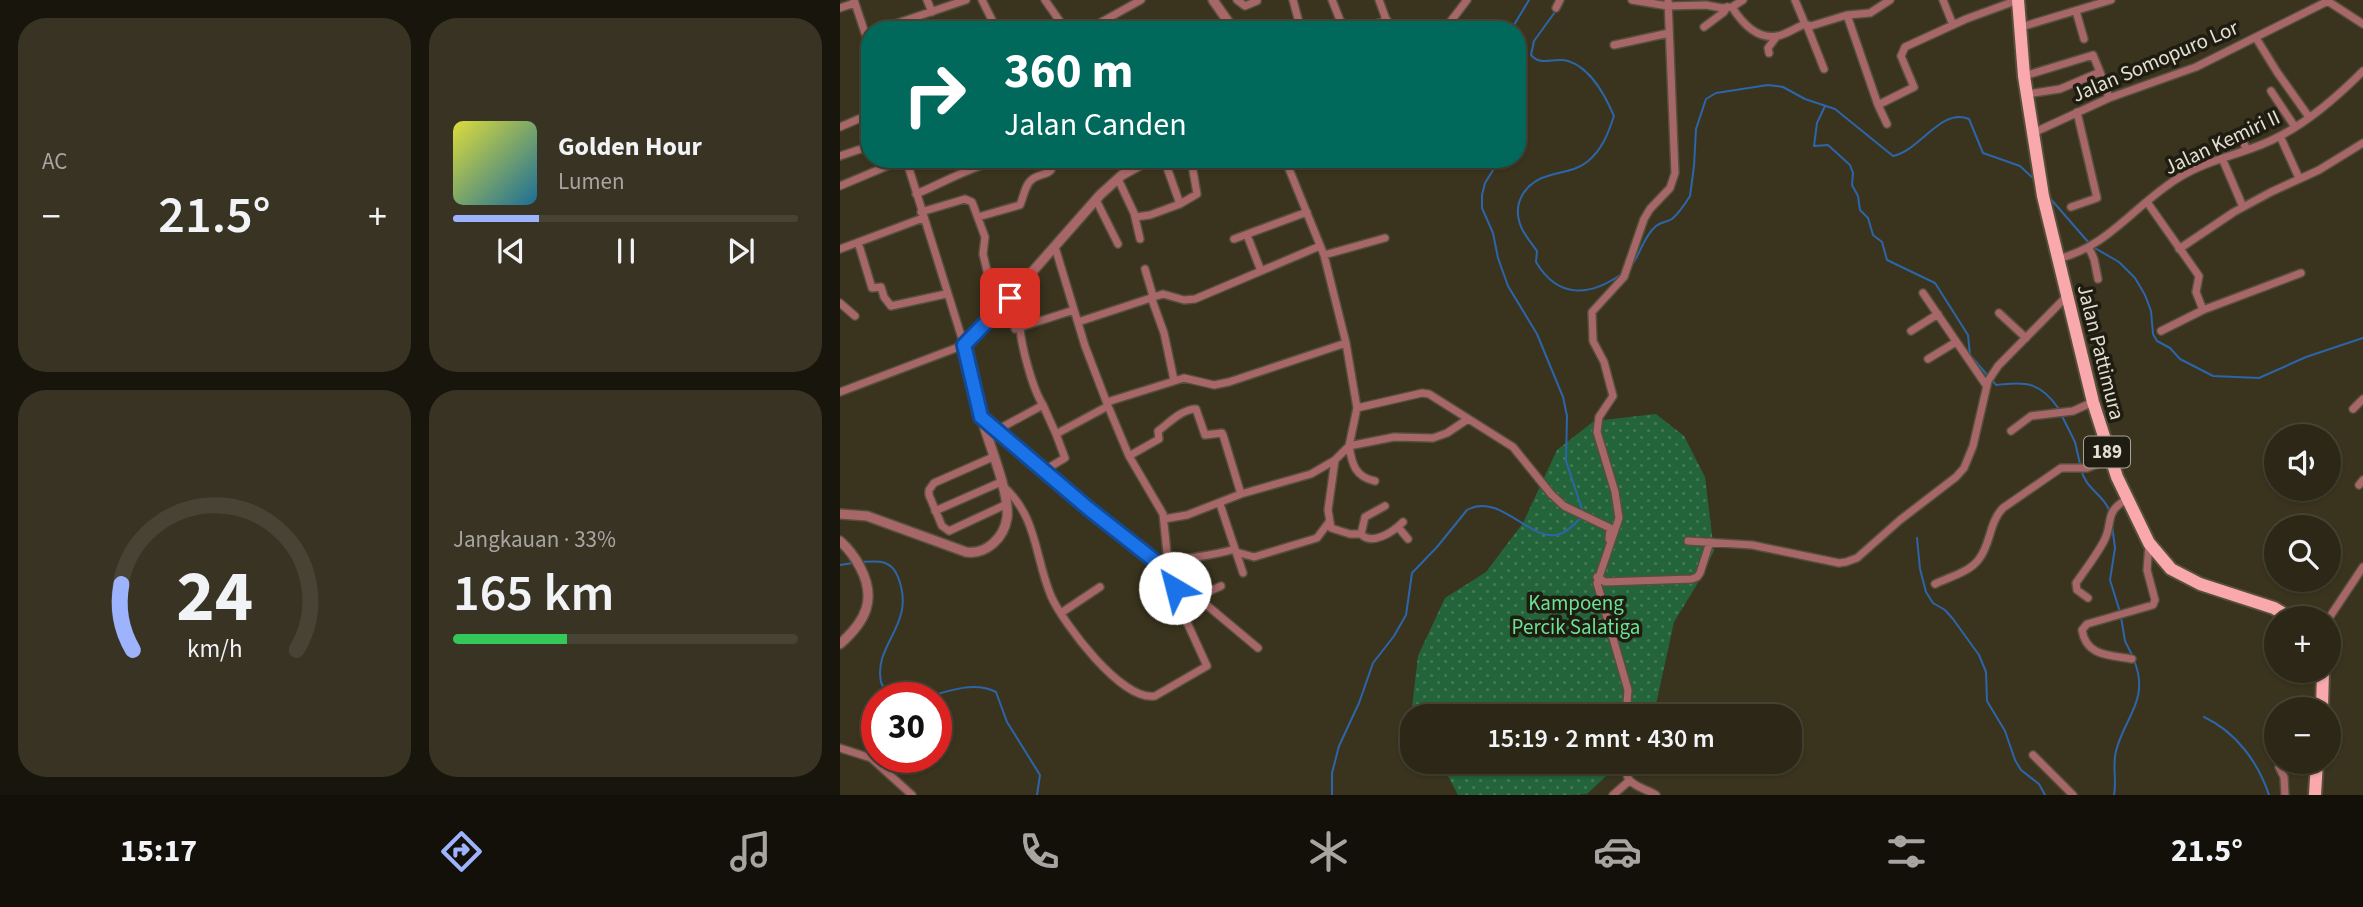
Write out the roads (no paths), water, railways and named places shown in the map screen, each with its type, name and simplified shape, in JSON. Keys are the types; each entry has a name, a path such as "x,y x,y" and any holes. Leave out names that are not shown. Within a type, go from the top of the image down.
{"main road":[{"name":"Jalan Pattimura","path":"2018,0 2026,94 2043,196 2092,402 2109,459 2149,544 2163,562 2177,573 2212,589 2267,606"},
{"path":"2315,795 2316,774"}],"street":[{"path":"928,0 932,12"},
{"path":"904,21 966,0"},
{"path":"982,0 992,21"},
{"path":"1045,0 1060,21"},
{"path":"1101,21 1141,0"},
{"path":"1213,0 1228,21"},
{"path":"1237,0 1245,6 1258,0"},
{"path":"1293,0 1299,21"},
{"path":"1332,0 1340,21"},
{"path":"1379,0 1387,20"},
{"path":"1455,0 1461,10"},
{"path":"1452,21 1467,0"},
{"path":"1556,8 1560,0"},
{"path":"1632,0 1706,2 1729,7 1751,30 1777,36"},
{"path":"1704,27 1729,7 1743,0"},
{"path":"1796,0 1824,69"},
{"path":"1769,52 1768,48 1777,36 1806,25 1847,15 1870,13 1890,0"},
{"path":"1943,0 1954,25"},
{"path":"1878,105 1914,87 1901,56 1902,50 1954,25 2018,0"},
{"path":"2021,27 2112,0"},
{"path":"840,8 855,1 862,21"},
{"path":"2327,1 2363,24"},
{"name":"Jalan Somopuro Lor","path":"2032,133 2109,98 2196,67 2327,1"},
{"path":"1598,578 1619,518 1615,492 1597,432 1599,417 1613,396 1604,362 1593,341 1591,318 1595,306 1625,274 1644,219 1675,178 1668,3"},
{"path":"2076,11 2084,39"},
{"path":"1847,15 1886,124"},
{"path":"1614,44 1669,33"},
{"path":"2256,38 2309,117"},
{"path":"2024,76 2093,55 2109,98"},
{"name":"Jalan Kemiri II","path":"2057,260 2099,242 2180,177 2222,158 2248,150 2295,127 2363,71"},
{"path":"2026,94 2060,89 2100,72"},
{"path":"2271,91 2295,127"},
{"path":"2071,207 2097,198 2077,112"},
{"path":"840,127 861,118"},
{"path":"2239,133 2248,150"},
{"path":"2280,136 2299,178"},
{"path":"2179,249 2243,207 2319,170 2363,143"},
{"path":"840,156 861,149"},
{"path":"2222,158 2243,207"},
{"path":"840,186 883,168"},
{"path":"840,514 867,516 973,553 984,551 1002,534 1007,520 1007,504 981,417 964,345 908,168"},
{"path":"916,194 942,184 949,177 974,168"},
{"path":"978,217 1020,205 1032,178 1049,174 1050,168"},
{"path":"840,392 964,345 1128,168"},
{"path":"1167,168 1181,204"},
{"path":"1136,217 1181,204 1197,194 1193,168"},
{"path":"1289,168 1324,255 1346,343 1357,408 1349,446 1356,470 1365,479 1375,481"},
{"path":"1118,179 1136,217 1140,239"},
{"path":"840,249 966,199 973,204 985,237 984,257 989,277 1010,298"},
{"path":"1096,200 1118,244"},
{"path":"2147,202 2199,276 2196,292 2203,310"},
{"path":"1234,240 1307,212"},
{"path":"1247,234 1261,271"},
{"path":"1324,255 1385,238"},
{"path":"858,242 872,288 881,287 891,306 946,294"},
{"path":"1077,321 1152,296 1169,295 1189,300 1320,246"},
{"path":"1001,483 1018,502 1032,526 1044,577 1061,613 1105,668 1142,697 1154,696 1207,666 1185,618 1169,572 1164,519 1129,456 1108,404 1077,321 1055,247"},
{"path":"2090,248 2098,279"},
{"path":"1145,269 1174,380"},
{"path":"2161,331 2203,310 2301,273"},
{"path":"1923,293 1956,342 1988,381"},
{"path":"1688,541 1752,545 1839,563 1852,561 1964,468 1977,432 1988,381 1998,366 2067,296"},
{"path":"840,303 855,316"},
{"path":"1043,471 1065,458 1034,389 1017,328 1074,310"},
{"path":"1999,313 2025,338"},
{"path":"1911,331 1938,314"},
{"path":"1928,359 1956,342"},
{"path":"1056,434 1108,404 1174,380 1189,378 1219,385 1346,343"},
{"path":"1357,408 1422,393 1429,394 1513,447 1564,506 1610,528 1597,573 1597,583 1628,690 1627,704"},
{"path":"2353,409 2363,399"},
{"path":"2011,431 2031,416 2061,413 2092,402"},
{"path":"997,430 1043,405"},
{"path":"1129,456 1159,439 1158,431 1173,419 1196,409 1205,435 1222,433 1241,494"},
{"path":"981,417 1258,648"},
{"path":"1164,519 1311,474 1335,460 1349,446 1394,437 1433,438 1447,433 1468,419"},
{"path":"993,457 934,483 929,495 942,526 954,530 1007,504"},
{"path":"1935,584 1966,569 1980,558 1996,516 2054,471 2069,467 2087,468 2109,459"},
{"path":"1335,460 1328,510 1331,528 1361,534 1373,540 1400,524 1408,539"},
{"path":"936,511 1001,483"},
{"path":"2088,598 2077,590 2076,583 2105,539 2110,514 2127,499"},
{"path":"1220,504 1243,573"},
{"path":"1361,534 1365,517 1385,506"},
{"path":"1168,562 1236,551 1254,557 1317,538 1329,522"},
{"path":"840,541 849,550 870,590 869,601 861,619 840,644"},
{"path":"1598,578 1605,582 1626,582 1697,577 1707,557 1710,542"},
{"path":"2132,659 2092,651 2082,630 2087,624 2149,607 2154,603 2147,570 2149,544"},
{"path":"2337,606 2363,567"},
{"path":"1197,597 1221,586"},
{"path":"1061,613 1100,587"},
{"path":"840,748 871,758 912,795"},
{"path":"2033,755 2073,795"},
{"path":"1626,774 1629,781 1640,790 1656,795"},
{"path":"2282,774 2285,795"},
{"path":"1613,795 1629,781"}],"waterway":[{"path":"1516,21 1529,0"},
{"path":"1555,12 1534,41 1531,55 1543,61 1568,61 1584,70 1602,91 1614,116 1601,147 1587,162 1574,169 1542,178 1528,188 1519,202 1519,219 1537,251 1536,262 1554,283 1564,288 1587,290 1599,287 1623,273"},
{"path":"1632,265 1652,230 1672,219 1690,196 1696,129 1706,99 1716,93 1768,85 1783,87 1805,99 1835,109 1893,156 1903,152 1949,119 1969,119 1983,153 2020,166 2034,179"},
{"path":"1825,106 1817,123 1814,146 1828,145 1850,165 1853,173 1852,185 1858,196 1860,210 1868,218 1873,235 1882,242 1887,260 1935,283 1968,335 1970,355 1989,377"},
{"path":"1494,168 1485,183 1482,208 1493,233 1508,286 1537,334 1563,397 1567,416 1566,461 1583,512"},
{"path":"2049,197 2089,243"},
{"path":"2093,247 2119,262 2135,278 2151,311 2153,334 2157,341 2170,348 2180,359 2213,376 2259,378 2306,357 2363,338"},
{"path":"1993,381 1996,385 2032,385 2045,393 2059,409"},
{"path":"2061,414 2075,442 2080,464"},
{"path":"2081,469 2083,476 2104,501 2110,513"},
{"path":"1332,795 1332,773 1339,746 1359,703 1373,663 1406,615 1412,573 1467,510 1479,506 1491,507 1549,535 1563,533 1582,517"},
{"path":"2112,525 2115,548 2110,580 2120,612"},
{"path":"1917,538 1920,569 1926,592 1933,603 1953,619 1979,655 1986,672 1987,701 2005,731 2021,770 2039,784 2045,795"},
{"path":"862,562 879,562 892,567 898,577 902,594 899,621 880,668 882,682"},
{"path":"840,565 853,563"},
{"path":"2121,617 2125,641 2132,655"},
{"path":"2114,795 2116,751 2138,697 2138,674 2134,660"},
{"path":"952,690 979,687 996,692 1007,722 1040,775 1037,795"},
{"path":"2204,717 2216,723 2244,749 2259,771 2269,795"}],"park label":[{"name":"Kampoeng Percik Salatiga","path":"1576,615"}]}
